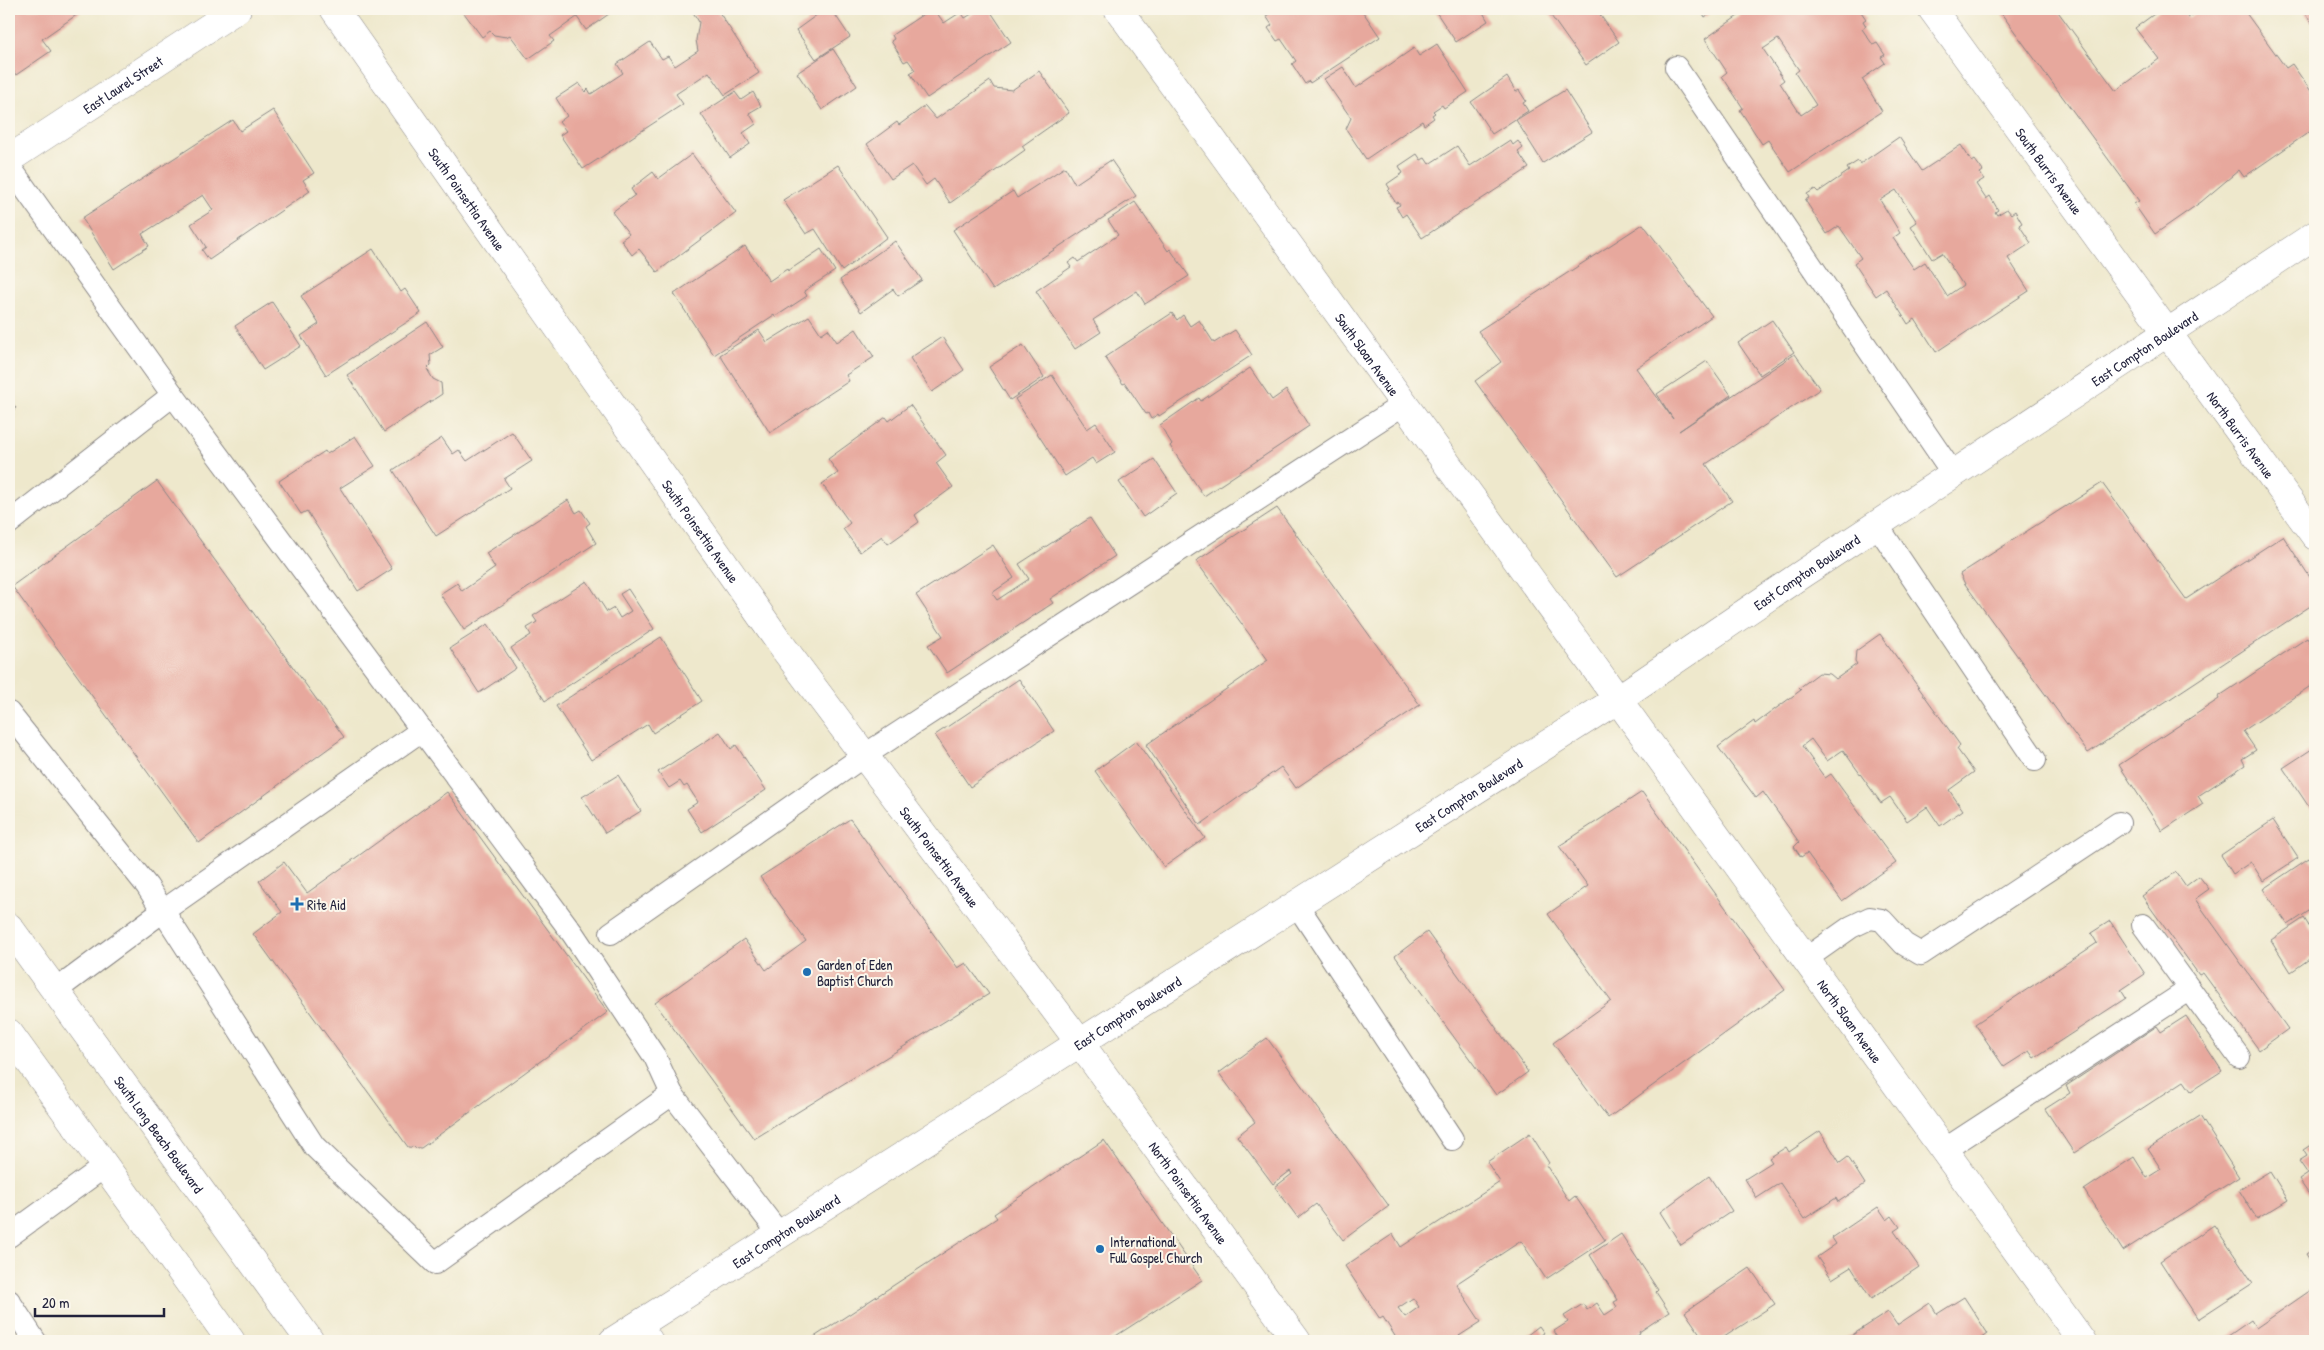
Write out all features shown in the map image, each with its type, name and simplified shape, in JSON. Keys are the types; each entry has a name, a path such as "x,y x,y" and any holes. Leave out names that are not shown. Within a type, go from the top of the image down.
{"street":[{"name":"East Laurel Street","path":"9,159 237,9"},
{"name":"South Poinsettia Avenue","path":"334,9 782,646 1080,1043"},
{"name":"South Sloan Avenue","path":"1118,9 1618,699"},
{"name":"South Burris Avenue","path":"1932,9 2167,333"},
{"name":"East Compton Boulevard","path":"613,1341 643,1334 780,1235 1618,699 2315,235"},
{"name":"North Burris Avenue","path":"2167,333 2315,536"},
{"name":"North Sloan Avenue","path":"1618,699 2082,1341"},
{"name":"South Long Beach Boulevard","path":"9,927 310,1341"},
{"path":"9,1033 231,1341"},
{"name":"North Poinsettia Avenue","path":"1080,1043 1297,1341"}],"lane":[{"path":"1676,67 1954,474"},
{"path":"9,166 173,395 573,934 655,1057 672,1094 780,1235"},
{"path":"9,523 173,395"},
{"path":"611,933 865,756 1404,404"},
{"path":"1877,525 2035,760"},
{"path":"9,713 147,886 314,1146 435,1263 672,1094"},
{"path":"55,991 163,911 422,730"},
{"path":"1807,958 1851,927 1870,918 1882,920 1904,944 1921,954 2119,823"},
{"path":"1296,905 1452,1139"},
{"path":"2144,924 2189,990 2239,1057"},
{"path":"1944,1150 2189,990"},
{"path":"9,1236 105,1166"},
{"path":"9,1301 35,1341"}],"building":[{"path":"9,9 85,9 42,39 51,51 16,75 9,64"},
{"path":"461,9 616,9 586,30 577,17 550,36 554,41 528,59 510,35 506,37 494,35 490,31 482,37"},
{"path":"691,9 717,9 759,73 725,95 709,72 676,94 683,104 583,169 560,135 566,131 559,122 567,116 556,98 579,83 585,92 588,89 591,94 623,73 617,64 650,42 662,59 668,56 675,66 698,51 696,40 699,22"},
{"path":"825,9 828,13 832,10 850,37 816,59 796,30"},
{"path":"931,9 934,9 944,23 961,12 965,18 980,9 989,9 1011,42 927,98 910,73 915,70 908,60 904,62 891,41 894,39 892,35"},
{"path":"1277,9 1361,9 1380,37 1310,83 1309,81 1305,84 1292,64 1296,61 1281,39 1277,41 1268,28 1272,25 1266,16"},
{"path":"1434,9 1481,9 1488,21 1456,42"},
{"path":"1555,9 1596,9 1619,42 1586,65 1549,13"},
{"path":"1700,9 1717,9 1705,17"},
{"path":"1748,9 1859,9 1866,19 1863,21 1866,26 1862,29 1873,45 1877,43 1885,55 1881,57 1885,63 1862,79 1882,111 1790,172 1768,140 1762,144 1740,110 1743,108 1722,76 1727,72 1705,39","holes":["1778,39 1799,70 1795,73 1816,105 1801,115 1780,83 1784,80 1763,49"]},
{"path":"1998,9 2056,9 2116,91 2159,59 2135,28 2161,9 2181,9 2188,18 2201,9 2243,9 2286,68 2292,64 2315,97 2315,128 2244,177 2239,170 2201,202 2155,234 2134,204 2139,201"},
{"path":"2302,9 2315,9 2315,27"},
{"path":"1437,44 1468,92 1444,108 1442,105 1433,111 1435,113 1432,115 1434,118 1424,125 1422,121 1366,159 1346,129 1351,118 1324,79 1343,67 1356,88 1414,48 1419,56"},
{"path":"833,49 857,86 822,110 797,73"},
{"path":"1039,71 1069,113 1022,146 1025,150 950,203 934,179 926,185 912,165 891,179 867,144 897,122 899,125 925,106 936,119 990,81 994,88 1012,90"},
{"path":"1507,77 1516,92 1519,90 1526,101 1523,103 1528,111 1492,134 1471,102"},
{"path":"1565,90 1592,132 1543,163 1516,120"},
{"path":"735,92 741,100 753,92 761,106 749,113 756,124 743,133 750,144 730,158 701,114"},
{"path":"273,110 314,173 303,180 310,191 209,260 202,250 206,247 191,224 213,210 203,195 142,234 149,246 114,269 82,218 233,120 240,131"},
{"path":"1899,137 1922,171 1961,145 1972,162 1975,160 1983,171 1980,173 1984,179 1976,184 1986,199 1990,196 1998,210 1995,212 1997,215 2007,209 2011,214 2015,211 2022,223 2019,225 2031,243 2008,258 2029,291 1936,352 1915,319 1908,324 1886,289 1876,296 1854,263 1861,258 1839,226 1827,234 1805,200 1809,198 1807,194 1815,189 1818,192 1849,171 1847,168 1858,161 1860,164","holes":["1896,190 1917,222 1911,226 1932,259 1942,253 1963,285 1947,296 1925,262 1914,269 1893,238 1900,233 1880,200"]},
{"path":"1510,140 1513,145 1518,141 1523,148 1518,152 1529,168 1422,238 1406,214 1402,217 1396,207 1400,205 1398,202 1396,203 1388,191 1390,189 1387,184 1403,173 1399,166 1417,154 1421,160 1425,158 1429,164 1457,146 1470,166"},
{"path":"692,154 736,213 657,272 639,249 632,255 621,240 629,234 612,212 635,195 631,189 653,172 658,179"},
{"path":"1111,160 1136,196 993,290 953,230 1013,191 1017,198 1065,167 1075,184"},
{"path":"838,165 887,237 842,271 815,229 806,234 783,200"},
{"path":"1135,202 1168,251 1170,249 1189,276 1145,304 1137,291 1093,320 1101,332 1075,349 1036,291 1071,267 1068,263 1075,258 1078,262 1118,235 1108,220"},
{"path":"1643,224 1712,316 1636,368 1673,419 1657,394 1707,361 1731,395 1679,431 1795,354 1820,389 1706,464 1732,501 1617,577 1475,381 1501,362 1478,331"},
{"path":"895,241 922,280 898,296 893,289 861,312 840,280"},
{"path":"745,246 769,281 821,249 835,271 804,291 807,296 775,317 774,315 714,355 674,294"},
{"path":"373,249 401,292 405,289 421,313 326,375 301,336 319,324 301,296"},
{"path":"272,302 301,346 263,370 235,326"},
{"path":"1172,313 1177,320 1183,315 1190,326 1199,320 1214,343 1235,330 1252,355 1159,416 1158,414 1151,419 1125,383 1123,384 1105,357"},
{"path":"809,316 821,334 828,329 837,342 856,329 874,357 846,375 849,381 770,433 720,355 759,330 767,342"},
{"path":"1772,320 1794,352 1760,375 1738,343"},
{"path":"427,322 443,347 430,355 431,365 427,369 433,379 441,383 442,394 384,432 347,375"},
{"path":"942,337 964,370 932,392 910,358"},
{"path":"1023,345 1044,377 1010,400 989,367"},
{"path":"1250,368 1272,400 1286,390 1309,426 1204,496 1170,446 1172,444 1160,425 1199,398 1201,401"},
{"path":"1052,375 1087,429 1096,423 1115,452 1096,464 1092,458 1065,476 1015,399"},
{"path":"9,398 16,408 9,413"},
{"path":"910,405 946,455 936,463 953,487 915,515 919,522 888,544 882,536 860,552 843,529 850,523 822,484 838,473 828,459 886,417 889,421"},
{"path":"512,432 532,461 504,479 510,488 436,536 393,470 442,438 453,454 459,450 467,461"},
{"path":"355,436 375,466 340,488 392,569 358,591 307,511 301,514 279,481 325,451 327,454"},
{"path":"1154,459 1177,493 1143,517 1119,482"},
{"path":"157,481 344,737 199,843 12,586"},
{"path":"2102,483 2186,599 2283,536 2315,585 2315,603 2088,753 1965,584 1960,574"},
{"path":"568,500 576,513 581,510 590,523 586,526 596,543 464,630 440,594 457,583 462,591 495,568 486,553"},
{"path":"1277,508 1420,705 1296,788 1281,767 1200,825 1146,745 1268,660 1196,561"},
{"path":"1090,518 1115,556 1050,599 1053,603 947,673 928,645 943,636 916,595 993,545 1014,578 992,593 997,600 1029,579 1019,564"},
{"path":"587,581 607,612 614,608 620,618 631,611 620,594 628,589 654,629 545,701 511,648 531,635 527,628 537,622 533,616"},
{"path":"488,624 516,668 479,693 450,648"},
{"path":"1880,634 1960,745 1957,749 1974,772 1949,790 1963,810 1940,826 1927,807 1907,821 1890,797 1881,803 1843,750 1827,761 1811,739 1802,746 1825,778 1831,774 1896,863 1842,901 1807,853 1801,857 1794,847 1799,842 1763,792 1756,798 1718,747 1754,721 1755,724 1801,690 1799,688 1819,673 1830,674 1836,679 1857,664 1855,661 1856,651"},
{"path":"661,637 702,701 653,733 648,724 591,760 556,706"},
{"path":"2307,638 2315,651 2315,683 2243,731 2256,750 2242,759 2245,765 2198,796 2203,804 2162,831 2119,765"},
{"path":"1019,679 1054,731 970,787 935,735"},
{"path":"720,732 731,749 736,745 766,790 702,832 687,809 698,802 687,785 684,787 680,781 669,788 658,772"},
{"path":"1136,741 1205,838 1164,867 1095,771"},
{"path":"2315,747 2315,816 2283,768"},
{"path":"618,775 641,811 605,833 582,797"},
{"name":"Rite Aid","path":"447,792 608,1012 421,1148 408,1147 253,934 282,912 259,881 284,862 307,893"},
{"path":"1642,792 1785,990 1608,1118 1553,1043 1611,1001 1548,914 1588,886 1559,846"},
{"name":"Garden of Eden Baptist Church","path":"850,819 958,968 966,963 989,994 754,1139 655,1003 744,939 766,970 806,941 760,877"},
{"path":"2273,820 2298,858 2263,881 2251,862 2233,874 2221,855"},
{"path":"2309,858 2312,862 2315,860 2315,904 2312,909 2288,925 2263,889"},
{"path":"2176,872 2186,886 2199,876 2209,889 2195,899 2288,1029 2259,1050 2203,973 2199,975 2142,896"},
{"path":"2304,918 2315,936 2315,955 2291,972 2271,940"},
{"path":"2110,921 2145,974 2121,990 2126,998 2034,1058 2029,1051 2004,1067 1975,1024 2097,943 2091,933"},
{"path":"1427,932 1528,1072 1496,1095 1395,956"},
{"path":"2186,1016 2222,1071 2191,1091 2184,1081 2074,1153 2045,1109 2070,1093 2066,1086 2157,1026 2161,1032"},
{"path":"1267,1038 1389,1206 1343,1240 1316,1204 1298,1218 1275,1187 1292,1174 1290,1171 1273,1184 1237,1136 1255,1122 1219,1073"},
{"path":"2200,1116 2239,1177 2123,1251 2084,1190 2134,1157 2147,1178 2161,1169 2148,1149"},
{"path":"1820,1131 1840,1163 1848,1157 1865,1184 1838,1202 1836,1198 1804,1219 1780,1183 1757,1198 1745,1179 1772,1162 1769,1158 1786,1147 1789,1152"},
{"path":"1530,1133 1549,1163 1546,1165 1569,1201 1575,1196 1605,1240 1546,1279 1521,1241 1456,1284 1481,1322 1451,1341 1398,1341 1383,1317 1380,1319 1345,1266 1393,1234 1401,1247 1500,1182 1487,1162","holes":["1413,1298 1419,1307 1405,1317 1398,1308"]},
{"path":"1104,1140 1202,1280 1108,1341 808,1341 997,1218 994,1214"},
{"path":"2315,1142 2315,1203 2299,1180 2308,1174 2299,1161 2307,1156 2303,1150"},
{"path":"2270,1171 2288,1200 2257,1219 2239,1190"},
{"path":"1709,1176 1732,1211 1681,1245 1660,1212"},
{"path":"1878,1207 1887,1220 1892,1216 1900,1227 1894,1231 1919,1267 1871,1299 1851,1267 1832,1279 1817,1257 1836,1244 1832,1238"},
{"path":"2214,1225 2253,1283 2198,1319 2160,1261"},
{"path":"1621,1234 1658,1290 1656,1292 1669,1312 1629,1341 1560,1341 1554,1331 1568,1322 1564,1316 1583,1304 1587,1310 1597,1303 1605,1315 1617,1307 1614,1302 1618,1300 1590,1255"},
{"path":"2315,1248 2315,1268 2306,1254"},
{"path":"1750,1268 1775,1304 1718,1341 1705,1341 1685,1312"},
{"path":"2311,1290 2315,1297 2315,1333 2309,1337 2312,1341 2221,1341 2251,1320 2256,1328"},
{"path":"1964,1297 1988,1334 1978,1341 1843,1341 1888,1312 1897,1325 1930,1303 1937,1314"},
{"path":"1539,1326 1544,1333 1541,1335 1546,1341 1525,1341 1528,1338 1526,1336"}],"place":[{"name":"Rite Aid","path":"297,904"},
{"name":"Garden of Eden Baptist Church","path":"807,972"},
{"name":"International Full Gospel Church","path":"1100,1249"}]}
